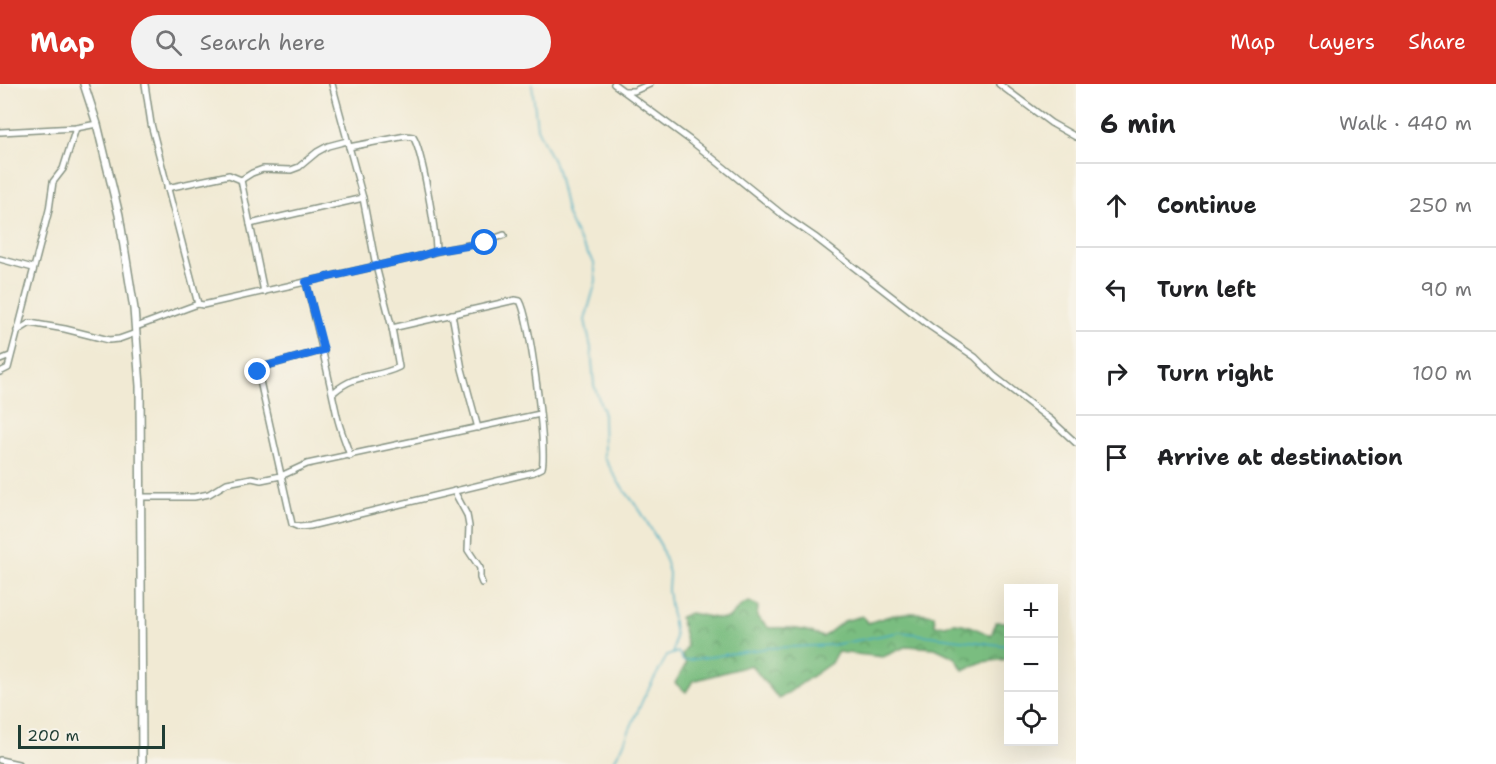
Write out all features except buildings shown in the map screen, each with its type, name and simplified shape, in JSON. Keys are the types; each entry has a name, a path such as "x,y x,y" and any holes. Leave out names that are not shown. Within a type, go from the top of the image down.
{"main road":[{"path":"84,84 97,124 119,215 131,280 136,330 140,386 142,764"}],"street":[{"path":"145,84 151,124 198,304"},
{"path":"332,84 363,198 399,367 354,379 333,393"},
{"path":"614,84 698,146 872,282 975,357 994,376 1051,420 1076,443"},
{"path":"624,92 634,91 650,84"},
{"path":"999,84 1052,123 1076,137"},
{"path":"0,132 76,128 97,124"},
{"path":"0,372 8,368 49,210 53,182 63,169 76,128"},
{"path":"241,180 263,169 291,170 299,167 316,152 348,144 412,137 416,141 422,164 436,251"},
{"path":"167,188 229,175 241,180"},
{"path":"241,180 264,292"},
{"path":"250,224 363,198"},
{"path":"16,332 30,323 109,340 119,339 198,304 203,305 264,292 436,251 485,243 504,235"},
{"path":"0,259 33,268"},
{"path":"306,282 324,350 341,432 350,456"},
{"path":"324,350 262,367 258,372 292,524 299,527 534,472 542,468 544,460 540,414 528,335 520,301 515,300 392,328"},
{"path":"22,309 30,323"},
{"path":"452,314 462,369 478,428"},
{"path":"0,360 10,356"},
{"path":"140,497 194,497 209,494 227,483 281,476 308,464 540,414"},
{"path":"454,491 467,515 468,550 480,568 482,583"},
{"path":"0,760 18,764"}],"green space":[{"path":"749,602 758,606 757,617 769,628 796,629 823,637 844,621 862,616 868,623 900,614 934,615 935,625 956,623 991,636 996,622 1004,622 1004,659 982,662 963,670 956,658 935,648 907,646 883,657 837,652 831,663 779,699 751,665 693,681 686,692 675,683 686,664 682,655 687,646 680,617 690,613 721,619 729,618 742,605"}],"waterway":[{"path":"532,84 537,128 557,170 567,215 594,263 596,281 585,320 591,348 594,385 603,411 604,457 661,546 669,573 668,591 675,636 673,653"},
{"path":"612,764 644,697 667,656 678,652 683,661 768,648 833,645 900,632 1004,645"}],"route":[{"path":"258,372 262,367 324,350 306,282 436,251 485,243"}]}
